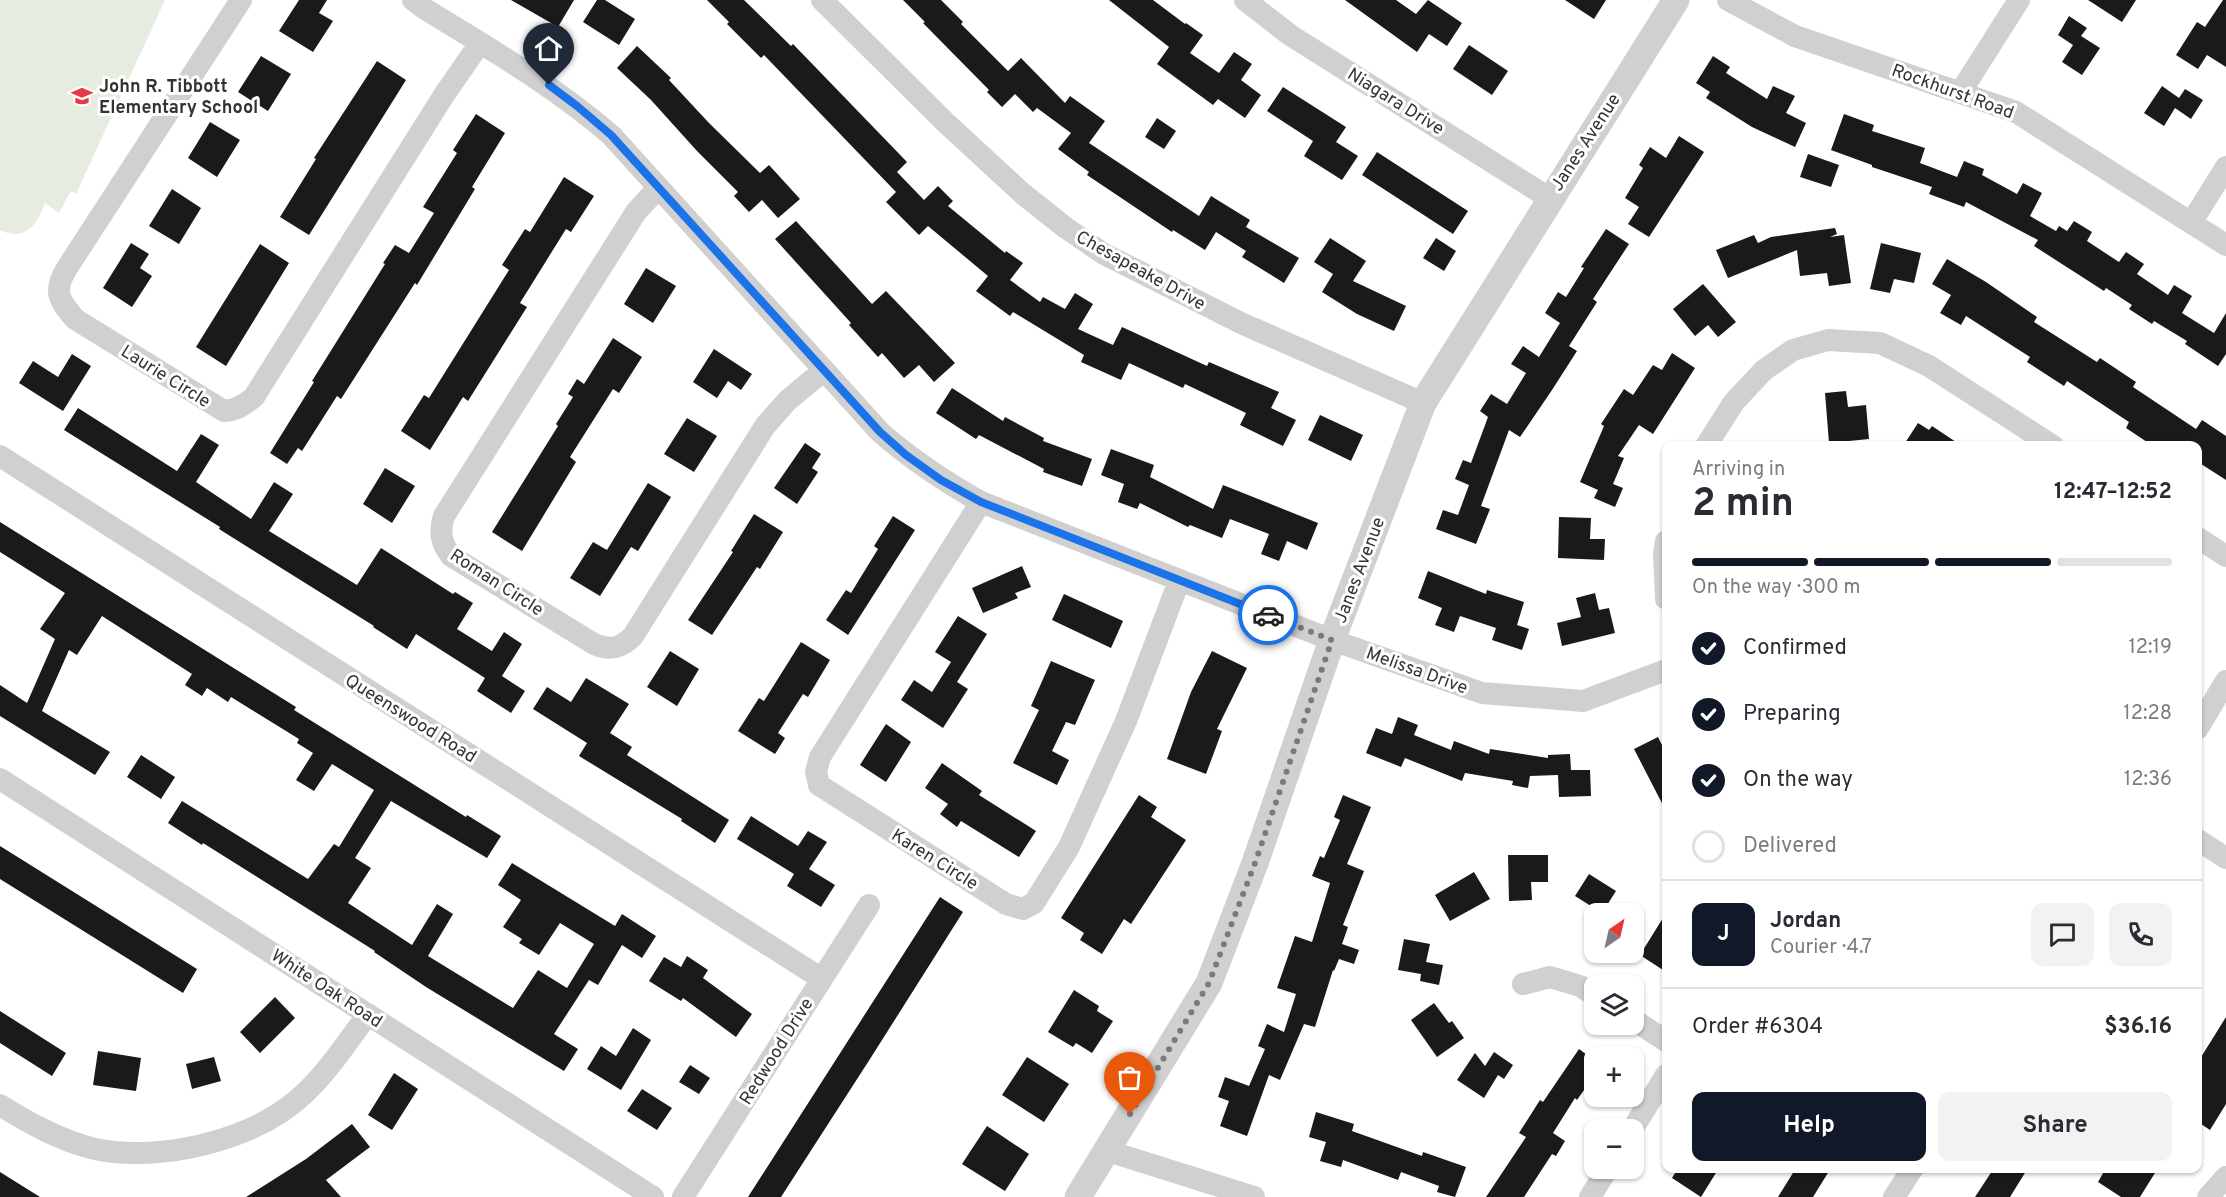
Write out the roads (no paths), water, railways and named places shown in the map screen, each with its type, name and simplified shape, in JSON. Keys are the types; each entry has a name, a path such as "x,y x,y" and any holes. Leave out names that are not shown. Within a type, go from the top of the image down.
{"street":[{"name":"Laurie Circle","path":"241,0 67,268 58,286 58,295 63,306 75,319 224,411 245,405 254,397 444,95 480,43"},
{"name":"Melissa Drive","path":"413,0 534,75 577,106 611,135 880,432 906,455 941,480 981,502 1332,640 1482,693 1583,701 1662,671"},
{"name":"Chesapeake Drive","path":"822,0 945,122 1023,194 1066,228 1112,258 1231,318 1422,403"},
{"name":"Niagara Drive","path":"1245,0 1290,35 1550,198"},
{"name":"Janes Avenue","path":"1078,1197 1209,983 1255,863 1332,640 1422,403 1676,0"},
{"name":"Rockhurst Road","path":"1728,0 1795,36 2016,112 2226,245"},
{"path":"1960,93 2019,0"},
{"path":"2191,223 2226,167"},
{"name":"Roman Circle","path":"658,188 636,212 444,516 440,529 441,538 444,548 451,556 594,644 606,649 618,648 633,636 765,426 787,401 823,371"},
{"path":"1709,441 1734,402 1764,370 1794,350 1828,340 1880,343 1929,366 2045,441"},
{"name":"Queenswood Road","path":"0,456 822,979"},
{"name":"Karen Circle","path":"981,502 820,757 816,772 819,785 1006,904 1023,909 1035,903 1069,847 1126,721 1179,581"},
{"path":"2202,541 2226,556"},
{"path":"2202,721 2226,681"},
{"name":"White Oak Road","path":"0,779 653,1197"},
{"path":"2202,843 2226,858"},
{"name":"Redwood Drive","path":"683,1197 869,905"},
{"path":"1523,984 1550,978 1584,989"},
{"path":"0,1105 30,1124 94,1149 128,1154 168,1152 208,1143 245,1131 282,1112 305,1093 328,1068 368,1014"},
{"path":"1644,1027 1662,1038"},
{"path":"1639,1119 1662,1081"},
{"path":"1108,1151 1254,1197"},
{"path":"1894,1197 1910,1173"},
{"path":"2208,1197 2226,1177"},
{"path":"1590,1197 1601,1179"}],"place":[{"name":"John R. Tibbott Elementary School","path":"82,96"}]}
